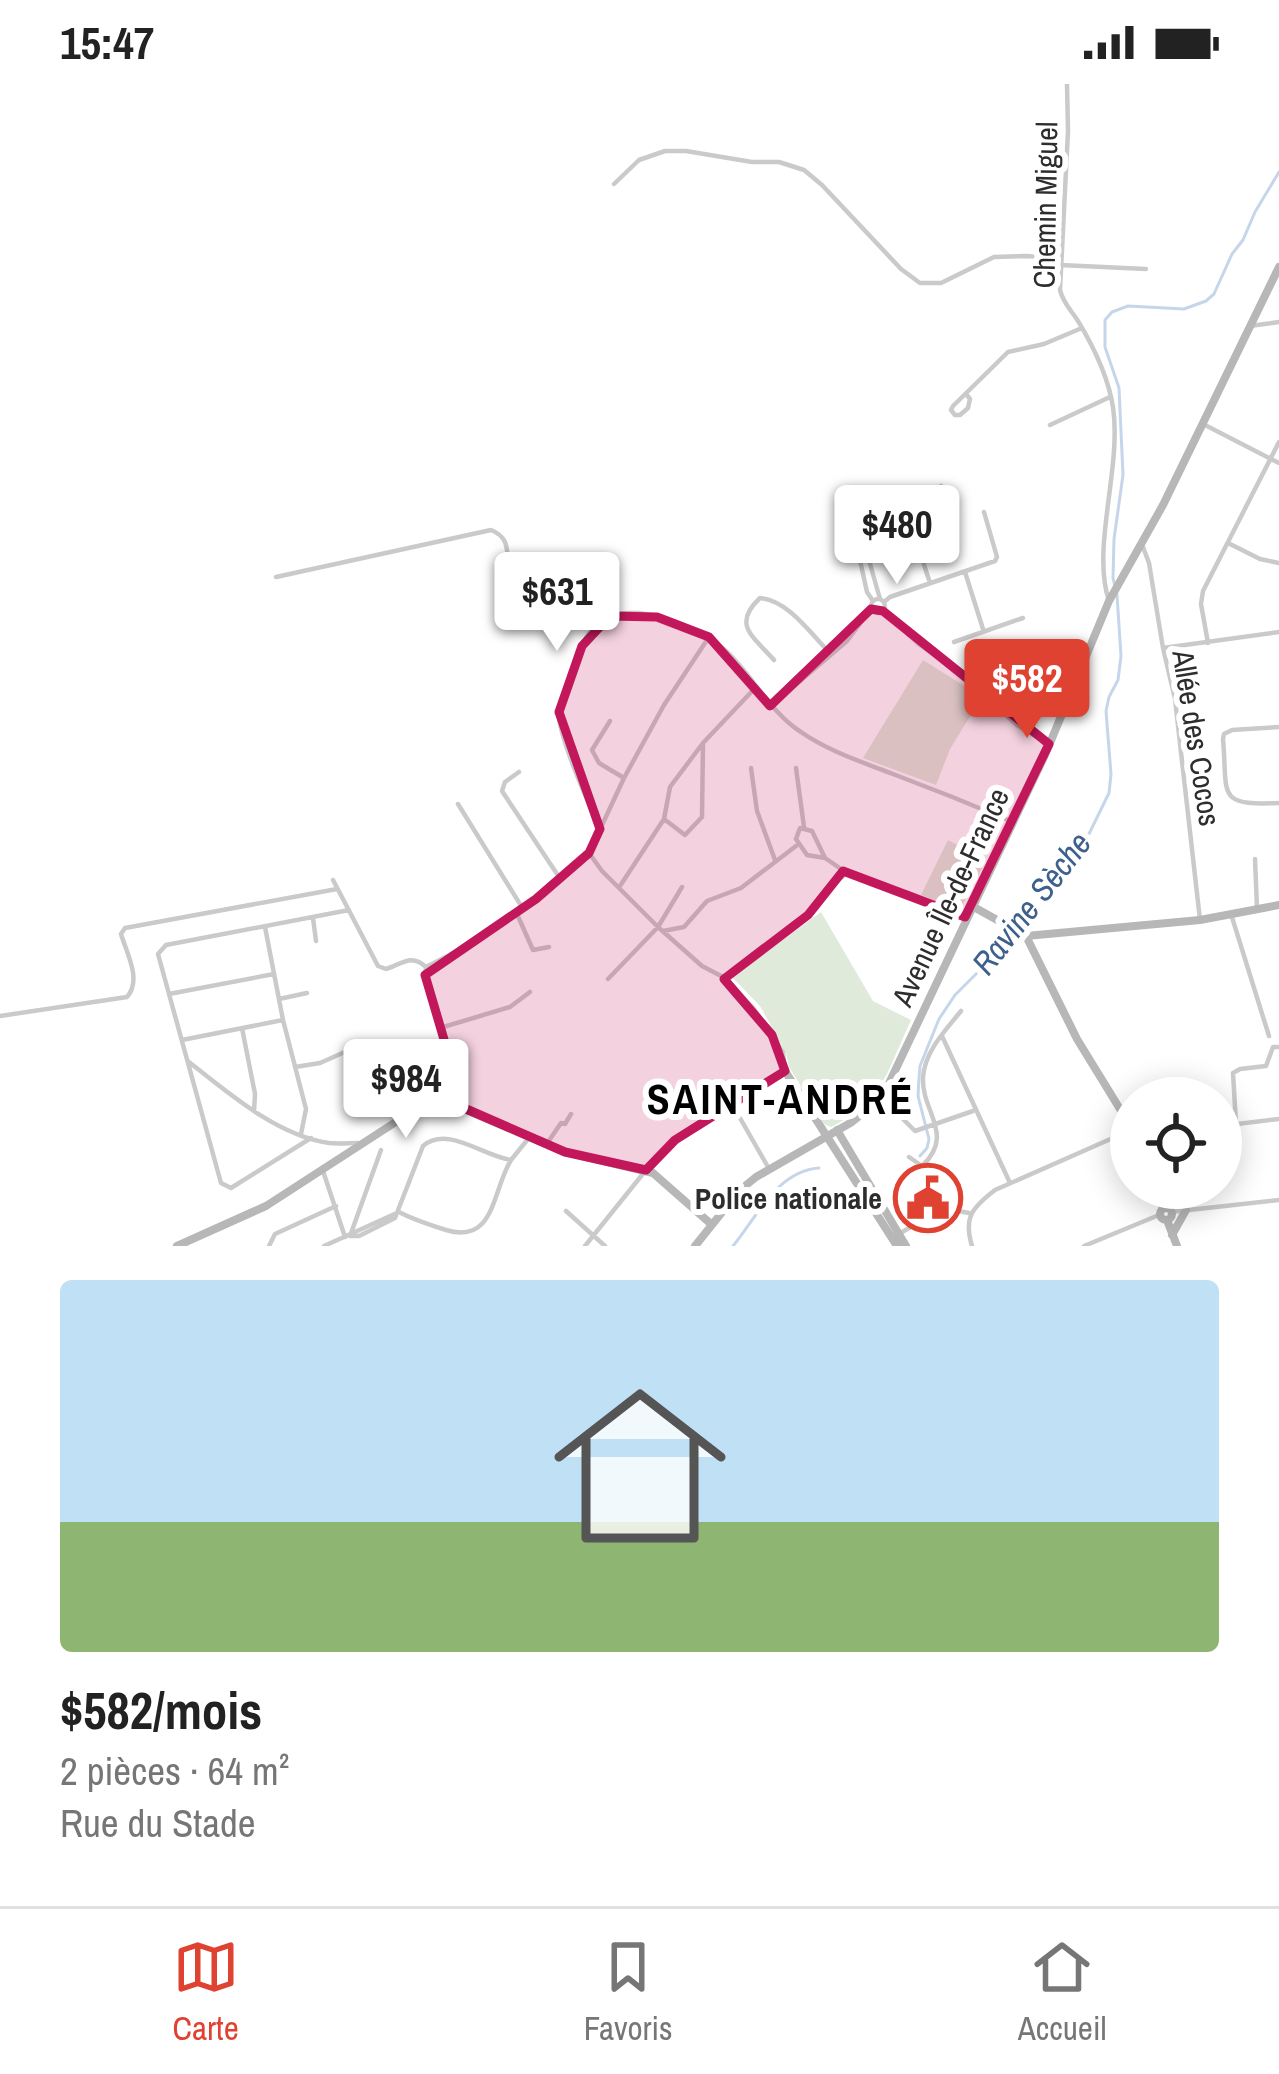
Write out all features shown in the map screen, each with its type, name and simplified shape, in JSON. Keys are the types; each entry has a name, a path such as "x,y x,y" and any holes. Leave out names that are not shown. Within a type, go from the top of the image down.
{"street":[{"name":"Chemin Miguel","path":"1067,84 1060,296 1082,328 1108,380 1111,397 1114,464 1104,548 1104,574 1111,597"},
{"path":"614,184 639,160 664,151 779,162 804,170 920,283 940,283 994,257 1146,269"},
{"name":"Avenue Île-de-France","path":"694,1246 739,1191 853,1122 881,1098 1049,744 1111,597 1279,267"},
{"path":"1250,326 1279,322"},
{"path":"966,394 1009,352 1082,328"},
{"path":"1050,425 1111,397"},
{"path":"1203,424 1279,463"},
{"path":"1208,643 1203,591 1279,442"},
{"path":"941,486 859,525 883,611 1017,725 1049,744"},
{"path":"772,705 847,641 879,601 997,560 984,512"},
{"path":"276,577 491,530 506,542 514,585 538,610 557,620 597,624"},
{"path":"914,534 930,583"},
{"path":"1228,543 1260,559 1279,562"},
{"name":"Allée des Cocos","path":"1138,550 1146,549 1175,699 1200,920"},
{"path":"964,572 984,632"},
{"path":"774,660 744,622 760,598 786,609 830,653"},
{"path":"872,609 883,611"},
{"path":"601,826 563,736 559,715 582,646 597,624 610,616 631,613 657,617 709,638 803,734 855,760 1013,822"},
{"path":"954,642 1024,618"},
{"path":"1162,649 1277,634 1279,646"},
{"path":"426,967 520,912 589,853 664,705 709,638"},
{"path":"620,886 664,819 670,787 703,743 756,687"},
{"path":"610,721 594,744 593,756 624,778"},
{"path":"1279,727 1232,730 1223,739 1227,791 1232,800 1246,805 1279,803"},
{"path":"664,819 685,835 702,817 703,743"},
{"path":"752,768 757,811 775,862"},
{"path":"796,768 804,827"},
{"path":"519,772 505,782 502,791 559,877"},
{"path":"458,804 520,912 532,950 549,947"},
{"path":"804,827 797,832 797,845 811,858 825,858"},
{"path":"804,827 812,831 825,858 847,873 965,917"},
{"path":"661,929 684,927 707,901 735,891 797,845"},
{"path":"589,853 661,929 702,966 725,978 754,1009 782,1052 785,1071 897,1246"},
{"path":"1255,860 1258,909"},
{"path":"725,978 808,915 847,873"},
{"path":"333,880 378,966 386,969 416,959 426,967"},
{"path":"608,979 661,929 682,887"},
{"path":"0,1016 127,997 135,980 121,934 125,928 337,889"},
{"path":"971,906 1020,931 1200,920 1278,906"},
{"path":"311,1138 231,1188 221,1184 158,954 166,945 349,910"},
{"path":"1231,914 1269,1036"},
{"path":"313,918 316,941"},
{"path":"266,927 306,1109 301,1134"},
{"path":"1020,931 1110,1094"},
{"path":"426,967 453,1070 448,1101"},
{"path":"169,994 274,974"},
{"path":"440,1028 510,1007 530,992"},
{"path":"279,999 307,993"},
{"path":"922,1166 935,1149 936,1125 923,1076 931,1051 961,1011"},
{"path":"182,1040 283,1020"},
{"path":"242,1028 254,1111"},
{"path":"942,1034 1010,1183"},
{"path":"295,1066 320,1063 356,1047"},
{"path":"1233,1077 1240,1069 1266,1066 1269,1053 1279,1047"},
{"path":"346,1052 357,1100"},
{"path":"189,1062 254,1111 301,1134 330,1143 363,1143"},
{"path":"585,1246 675,1140 785,1071"},
{"path":"881,1098 915,1131 975,1110"},
{"path":"177,1246 266,1206 422,1105 440,1099 546,1145 646,1170 711,1224"},
{"path":"732,1104 770,1169"},
{"path":"546,1145 572,1114"},
{"path":"1242,1123 1279,1119"},
{"path":"837,1130 907,1246"},
{"path":"349,1237 395,1218 423,1145 430,1139 448,1138 511,1160"},
{"path":"324,1246 399,1212 458,1233 475,1231 487,1218 511,1160 528,1138"},
{"path":"972,1246 967,1228 980,1202 1010,1183 1110,1138"},
{"path":"349,1237 381,1150"},
{"path":"909,1157 922,1166 942,1208"},
{"path":"322,1168 349,1237"},
{"path":"1084,1246 1165,1214 1279,1200"},
{"path":"269,1246 274,1234 336,1206"},
{"path":"899,1234 942,1208 971,1214"},
{"path":"1163,1209 1177,1246"},
{"path":"1172,1234 1186,1210"},
{"path":"566,1211 605,1246"},
{"path":"357,1217 367,1225"}],"highlighted area":[{"path":"871,609 883,611 1049,744 965,917 843,871 808,915 724,979 772,1035 785,1071 675,1140 646,1170 565,1152 448,1101 453,1070 425,975 536,899 589,853 600,829 559,712 582,646 610,616 657,617 709,637 770,706"}],"green space":[{"path":"923,660 982,697 950,749 936,785 863,758"},
{"path":"948,840 986,860 960,910 921,895"},
{"path":"821,912 873,1001 911,1020 869,1103 863,1102 853,1115 831,1127 824,1124 789,1067 760,1006 732,977"}],"waterway":[{"name":"Ravine Sèche","path":"920,1156 929,1139 918,1096 920,1066 939,1019 955,995 1003,947 1068,855 1086,840 1109,793 1106,711 1121,656 1113,578 1123,475 1119,388 1105,347 1105,320 1128,306 1184,309 1206,301 1279,172"},
{"name":"Ravine Sèche","path":"733,1246 780,1186 819,1168"}],"place":[{"name":"Police nationale","path":"928,1198"}],"district":[{"name":"SAINT-ANDRÉ","path":"781,1099"}]}
